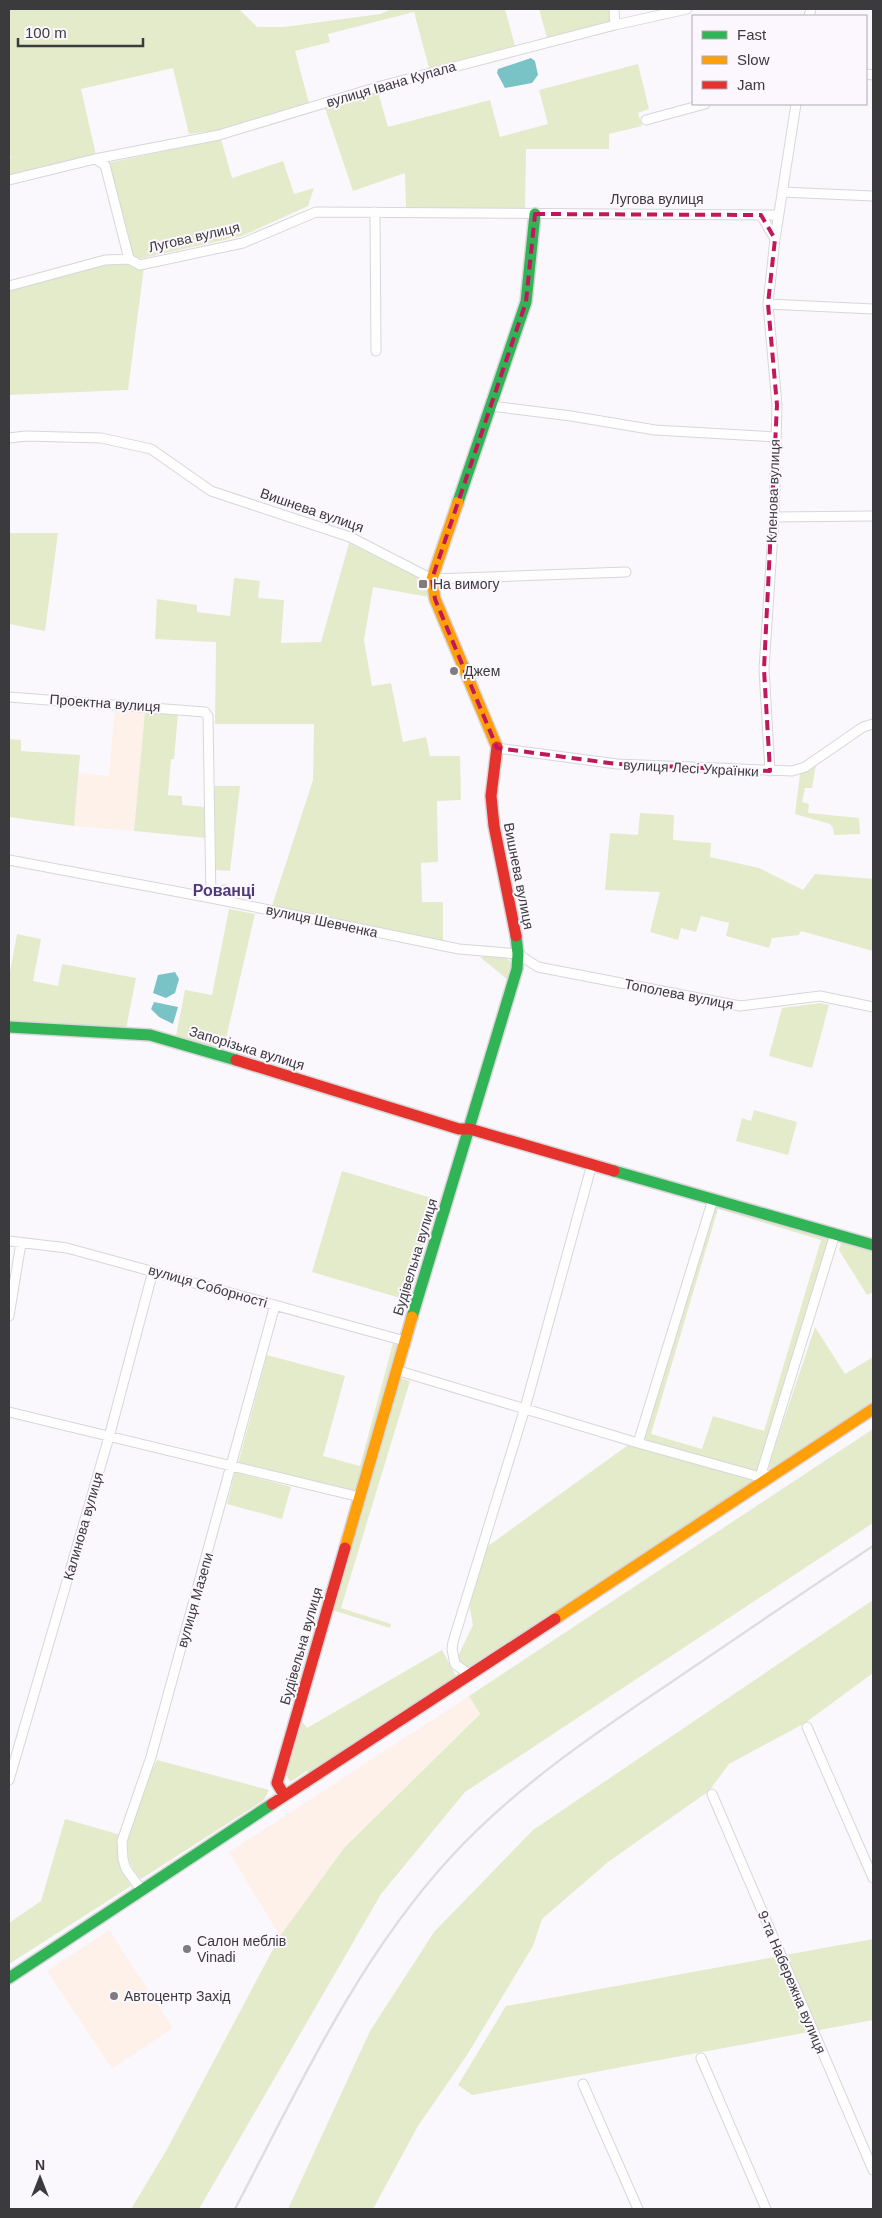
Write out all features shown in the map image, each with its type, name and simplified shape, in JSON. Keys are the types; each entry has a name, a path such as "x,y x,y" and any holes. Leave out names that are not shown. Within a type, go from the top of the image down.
{"street":[{"path":"614,9 615,25"},
{"name":"вулиця Івана Купала","path":"9,180 95,159 219,135 381,86 615,25 687,9"},
{"path":"646,120 701,105"},
{"name":"Кленова вулиця","path":"770,771 764,669 774,517 777,405 768,304 778,215 796,105"},
{"path":"95,159 105,166 129,259"},
{"path":"782,192 873,196"},
{"name":"Лугова вулиця","path":"9,286 105,260 129,259 140,265 243,243 316,212 778,215"},
{"path":"375,212 376,351"},
{"path":"535,214 526,302 432,579 626,572"},
{"path":"761,215 775,239"},
{"path":"768,304 873,309"},
{"path":"491,406 571,416 655,430 775,437"},
{"name":"Вишнева вулиця","path":"9,438 26,436 102,438 151,449 211,491 350,537 432,579 435,598 497,748 491,796 494,826 518,954 517,969 470,1129"},
{"path":"774,517 873,516"},
{"name":"Проектна вулиця","path":"9,697 200,710 208,716 211,898"},
{"name":"вулиця Лесі Українки","path":"497,748 617,764 792,771 805,767 863,728 873,724"},
{"name":"вулиця Шевченка","path":"9,860 211,898 459,949 518,954"},
{"name":"Тополева вулиця","path":"518,954 538,967 740,1006 820,996 873,1007"},
{"name":"Запорізька вулиця","path":"9,1027 165,1038 459,1129 470,1129"},
{"path":"470,1129 873,1245"},
{"name":"Будівельна вулиця","path":"284,1795 277,1783 396,1370 470,1129"},
{"path":"470,1675 455,1664 453,1642 525,1408 592,1164"},
{"path":"638,1443 712,1199"},
{"path":"765,1476 835,1234"},
{"name":"вулиця Соборності","path":"9,1241 67,1248 405,1341"},
{"path":"9,1316 21,1243"},
{"name":"Калинова вулиця","path":"9,1780 109,1437 153,1271"},
{"name":"вулиця Мазепи","path":"140,1888 126,1869 122,1859 122,1841 151,1757 275,1305"},
{"path":"396,1370 638,1443 765,1476"},
{"path":"9,1978 140,1888 470,1675 765,1476 873,1410"},
{"path":"9,1412 360,1497"},
{"path":"807,1727 873,1878"},
{"name":"9-та Набережна вулиця","path":"712,1794 873,2170"},
{"path":"702,2058 766,2209"},
{"path":"583,2084 638,2209"}],"highlighted area":[{"path":"535,214 761,215 775,239 768,304 777,405 764,669 770,771 617,764 497,748 435,599 432,579 526,302"}],"shaded area":[{"path":"115,709 145,711 134,831 74,826 79,773 109,776"},
{"path":"469,1696 480,1713 344,1848 280,1936 229,1852"},
{"path":"109,1930 173,2028 112,2069 47,1971"}],"green space":[{"path":"9,9 239,9 257,27 284,27 380,14 392,9 505,9 515,46 429,68 414,12 328,34 330,42 295,51 309,103 218,130 189,134 173,68 81,89 96,155 9,176 9,159 11,158 9,152"},
{"path":"539,9 611,9 612,21 547,38"},
{"path":"638,64 649,109 638,113 642,126 609,134 609,149 526,149 525,208 406,208 405,173 353,191 325,108 378,92 388,127 490,100 500,137 548,124 539,90"},
{"path":"221,139 232,178 283,161 294,194 314,188 308,206 242,236 139,259 132,256 108,163"},
{"path":"105,263 127,263 137,269 144,267 128,390 9,395 9,290"},
{"path":"9,533 58,533 45,631 9,624"},
{"path":"349,543 421,579 418,581 422,591 426,589 429,597 373,587 364,640 372,686 391,683 403,742 426,737 430,756 460,756 461,800 437,801 438,862 421,863 422,902 443,902 443,942 272,906 313,780 314,724 215,724 216,642 155,639 157,599 197,605 197,612 230,616 234,578 260,581 258,598 284,600 281,643 321,642"},
{"path":"145,711 178,713 174,759 171,759 168,795 182,796 182,805 205,807 206,838 134,831"},
{"path":"9,739 21,740 21,751 80,755 74,826 9,817"},
{"path":"816,765 812,788 805,788 802,802 809,804 808,813 859,818 860,834 834,835 830,824 795,814 800,774"},
{"path":"214,786 240,786 230,871 216,870"},
{"path":"640,813 674,815 673,840 711,843 710,857 759,868 803,890 815,874 873,879 873,951 801,931 799,935 772,938 769,948 726,936 729,923 701,916 696,932 681,928 678,940 650,932 660,892 605,890 610,833 638,835"},
{"path":"222,884 226,884 230,890 226,896 222,896 218,892 218,888"},
{"path":"229,909 255,914 223,1051 176,1036 185,990 212,995"},
{"path":"17,934 41,939 33,981 58,986 62,964 136,978 126,1029 9,1022 9,977"},
{"path":"498,955 510,961 511,971 508,980 480,957"},
{"path":"820,1003 829,1005 812,1068 769,1056 782,1008"},
{"path":"754,1110 797,1122 788,1155 736,1141 742,1118 751,1121"},
{"path":"342,1171 438,1200 407,1300 312,1272"},
{"path":"715,1202 830,1236 757,1473 642,1441","holes":["718,1209 821,1240 764,1431 713,1416 702,1449 651,1434"]},
{"path":"842,1240 873,1249 873,1292 867,1295 839,1250"},
{"path":"815,1327 845,1374 873,1357 873,1404 772,1471 768,1467"},
{"path":"393,1343 398,1345 358,1492 238,1464 267,1355 345,1376 323,1456 360,1466"},
{"path":"400,1378 410,1381 341,1608 391,1624 390,1628 332,1610"},
{"path":"873,1429 873,1523 465,1792 381,1894 199,2209 131,2209 166,2151 280,1936 344,1848 480,1714 469,1696"},
{"path":"631,1443 758,1479 469,1667 461,1665 458,1656 473,1625 469,1604 488,1546"},
{"path":"235,1472 291,1487 282,1519 227,1504"},
{"path":"873,1600 873,1673 805,1723 729,1764 709,1791 608,1862 542,1919 533,1946 467,2055 418,2126 373,2209 288,2209 370,2031 434,1932 533,1830"},
{"path":"442,1650 456,1676 310,1774 307,1771 290,1782 285,1772 300,1719 307,1728"},
{"path":"157,1760 269,1790 264,1800 141,1879 132,1868 129,1860 129,1836 131,1822"},
{"path":"65,1819 121,1835 117,1848 119,1861 131,1886 9,1964 9,1923 41,1901"},
{"path":"873,1939 873,2020 472,2095 458,2085 506,2006"}],"water":[{"path":"531,58 535,61 538,75 532,83 505,88 497,73 498,69"},
{"path":"175,972 179,979 175,993 166,998 153,993 158,975"},
{"path":"154,1002 178,1007 173,1024 159,1017 151,1009"}],"railway":[{"path":"235,2209 306,2072 357,1983 385,1940 416,1898 449,1859 499,1809 582,1744 873,1546"}],"traffic: fast":[{"path":"458,502 526,302 535,214"},
{"path":"412,1317 517,969 516,936"},
{"path":"9,1027 150,1035 236,1060"},
{"path":"614,1171 873,1245"},
{"path":"9,1978 272,1804"}],"traffic: slow":[{"path":"458,502 432,579 435,599 497,747"},
{"path":"345,1548 412,1317"},
{"path":"555,1619 873,1409"}],"traffic: jam":[{"path":"497,747 491,796 494,826 516,936"},
{"path":"236,1060 459,1129 470,1129 614,1171"},
{"path":"284,1795 277,1783 345,1548"},
{"path":"272,1804 555,1619"}],"place":[{"name":"На вимогу","path":"423,584"},
{"name":"Джем","path":"454,671"},
{"name":"Салон меблів Vinadi","path":"187,1949"},
{"name":"Автоцентр Захід","path":"114,1996"}],"district":[{"name":"Рованці","path":"224,890"}]}
